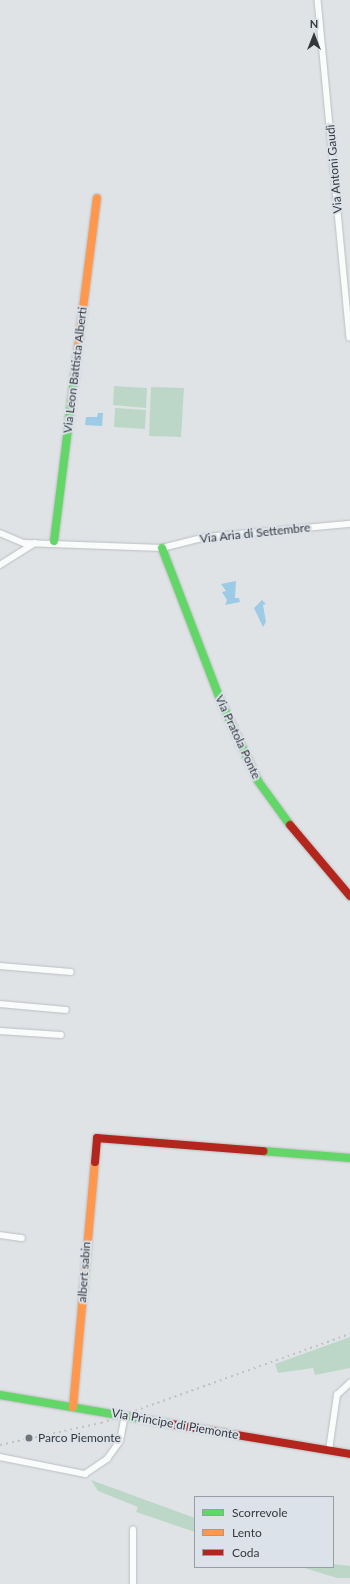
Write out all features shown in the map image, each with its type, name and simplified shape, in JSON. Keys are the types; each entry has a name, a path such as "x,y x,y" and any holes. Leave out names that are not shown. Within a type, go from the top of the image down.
{"street":[{"name":"Via Antoni Gaudì","path":"318,0 348,293 350,337"},
{"name":"Via Leon Battista Alberti","path":"54,541 97,198"},
{"name":"Via Aria di Settembre","path":"0,533 24,543 54,541 164,552 206,537 350,524"},
{"path":"0,565 36,543"},
{"name":"Via Pratola Ponte","path":"164,552 222,704 258,781 289,825 350,896"},
{"path":"0,966 71,972"},
{"path":"0,1004 66,1010"},
{"path":"0,1031 61,1035"},
{"name":"albert sabin","path":"73,1407 97,1138 350,1158"},
{"path":"0,1235 22,1238"},
{"path":"329,1450 337,1395 350,1383"},
{"name":"Via Principe di Piemonte","path":"0,1395 350,1454"},
{"path":"0,1457 85,1474 107,1458 120,1441 125,1416"},
{"path":"133,1530 133,1584"}],"green space":[{"path":"114,386 147,388 146,408 113,405"},
{"path":"151,387 184,388 181,437 149,436"},
{"path":"115,408 146,410 145,429 114,427"},
{"path":"350,1337 350,1368 315,1375 313,1368 278,1373 275,1364"},
{"path":"91,1480 194,1518 194,1532 136,1512 138,1507 98,1491"},
{"path":"334,1564 350,1566 350,1578 337,1578 304,1568 334,1568"}],"water":[{"path":"98,413 103,413 102,426 85,425 86,417 97,417"},
{"path":"236,581 235,598 239,598 240,602 225,605 227,600 222,592 226,591 221,584"},
{"path":"262,600 266,604 263,605 266,622 263,627 254,608"}],"railway":[{"path":"0,1445 101,1423 350,1334"}],"traffic: fast":[{"path":"54,541 78,348"},
{"path":"162,548 222,704 258,781 290,825"},
{"path":"263,1151 350,1158"},
{"path":"0,1395 171,1424"}],"traffic: slow":[{"path":"78,348 97,198"},
{"path":"73,1407 95,1162"}],"traffic: jam":[{"path":"290,825 350,896"},
{"path":"95,1162 97,1138 263,1151"},
{"path":"171,1424 350,1454"}],"place":[{"name":"Parco Piemonte","path":"29,1438"}]}
